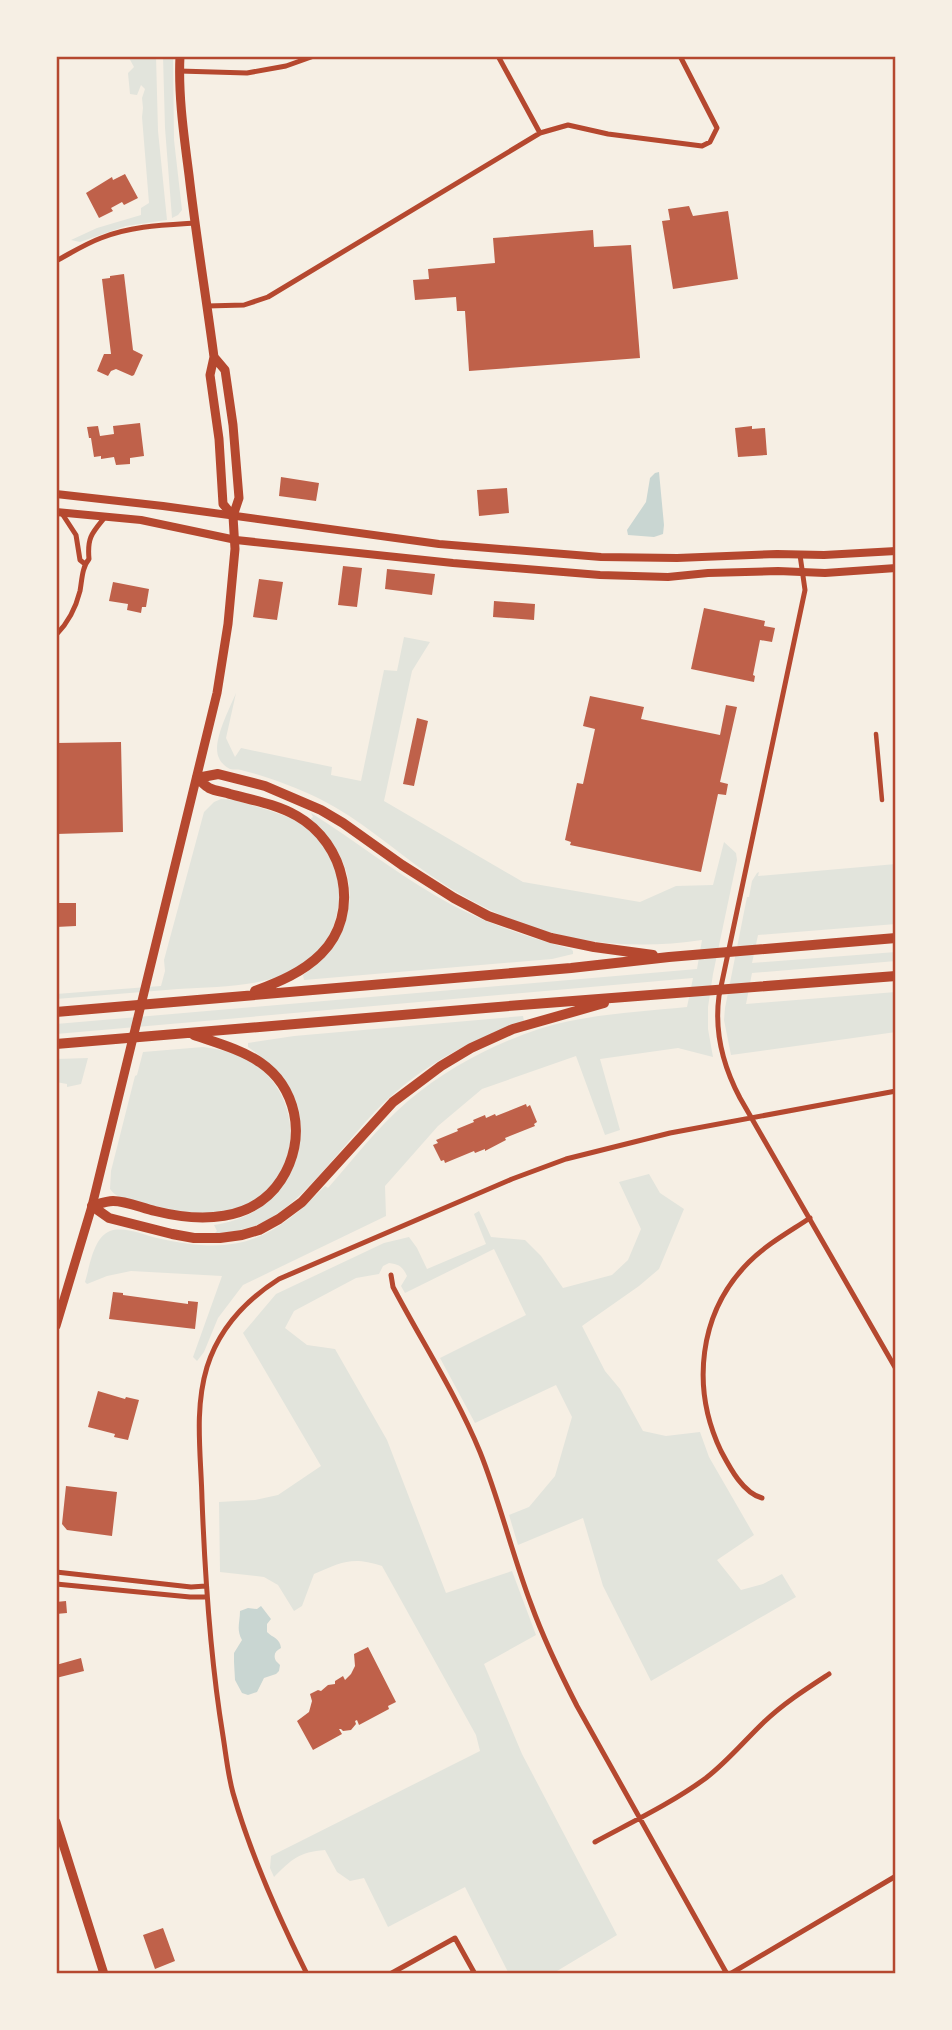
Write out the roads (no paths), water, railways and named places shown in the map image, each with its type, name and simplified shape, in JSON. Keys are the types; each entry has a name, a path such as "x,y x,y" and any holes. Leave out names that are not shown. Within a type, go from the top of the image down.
{"highway":[{"path":"197,778 218,774 265,786 321,810 343,822 402,865 488,916 551,938 669,957"},
{"path":"197,778 210,789 271,805 296,815 317,831 328,844 342,876 342,914 335,934 323,953 305,968 242,996"},
{"path":"56,1012 896,938"},
{"path":"56,1044 896,976"},
{"path":"92,1206 109,1218 194,1238 220,1238 259,1230 302,1202 393,1102 441,1066 471,1048 513,1029 621,998"},
{"path":"92,1206 114,1201 185,1217 217,1218 237,1213 258,1203 270,1194 284,1177 294,1148 296,1126 290,1101 278,1079 260,1061 247,1053 187,1033"}],"main road":[{"path":"180,56 184,138 214,357 210,375 219,439 223,504 233,516"},
{"path":"56,1326 92,1206 218,689 228,624 236,540 233,516 239,498 225,370 214,357"},
{"path":"56,494 439,544 574,556 622,559 896,551"},
{"path":"58,512 141,520 236,540 453,563 600,575 668,577 708,573 825,573 896,568"},
{"path":"56,1822 104,1974"}],"street":[{"path":"179,71 247,73 286,66 314,56"},
{"path":"498,56 540,133"},
{"path":"207,306 244,305 268,297 540,133 568,125 608,134 702,146 710,142 717,128 680,56"},
{"path":"56,261 119,232 195,223"},
{"path":"58,512 76,535 80,560 85,564"},
{"path":"56,635 73,611 79,595 85,564 89,559 90,537 106,516"},
{"path":"800,555 805,590 718,1007 718,1033 733,1084 751,1118 896,1369"},
{"path":"876,734 882,800"},
{"path":"307,1974 265,1885 232,1791 216,1694 207,1591 199,1415 203,1383 211,1357 225,1330 258,1293 291,1273 512,1179 566,1159 650,1137 896,1091"},
{"path":"762,1498 756,1497 742,1483 724,1457 716,1439 702,1386 705,1347 708,1331 722,1299 741,1271 774,1241 810,1218"},
{"path":"391,1275 393,1287 449,1387 479,1450 531,1604 557,1667 729,1974 896,1876"},
{"path":"56,1572 207,1591"},
{"path":"56,1584 190,1597 207,1591"},
{"path":"594,1842 706,1778 727,1761 776,1711 829,1674"},
{"path":"390,1974 455,1937 475,1974"}]}
